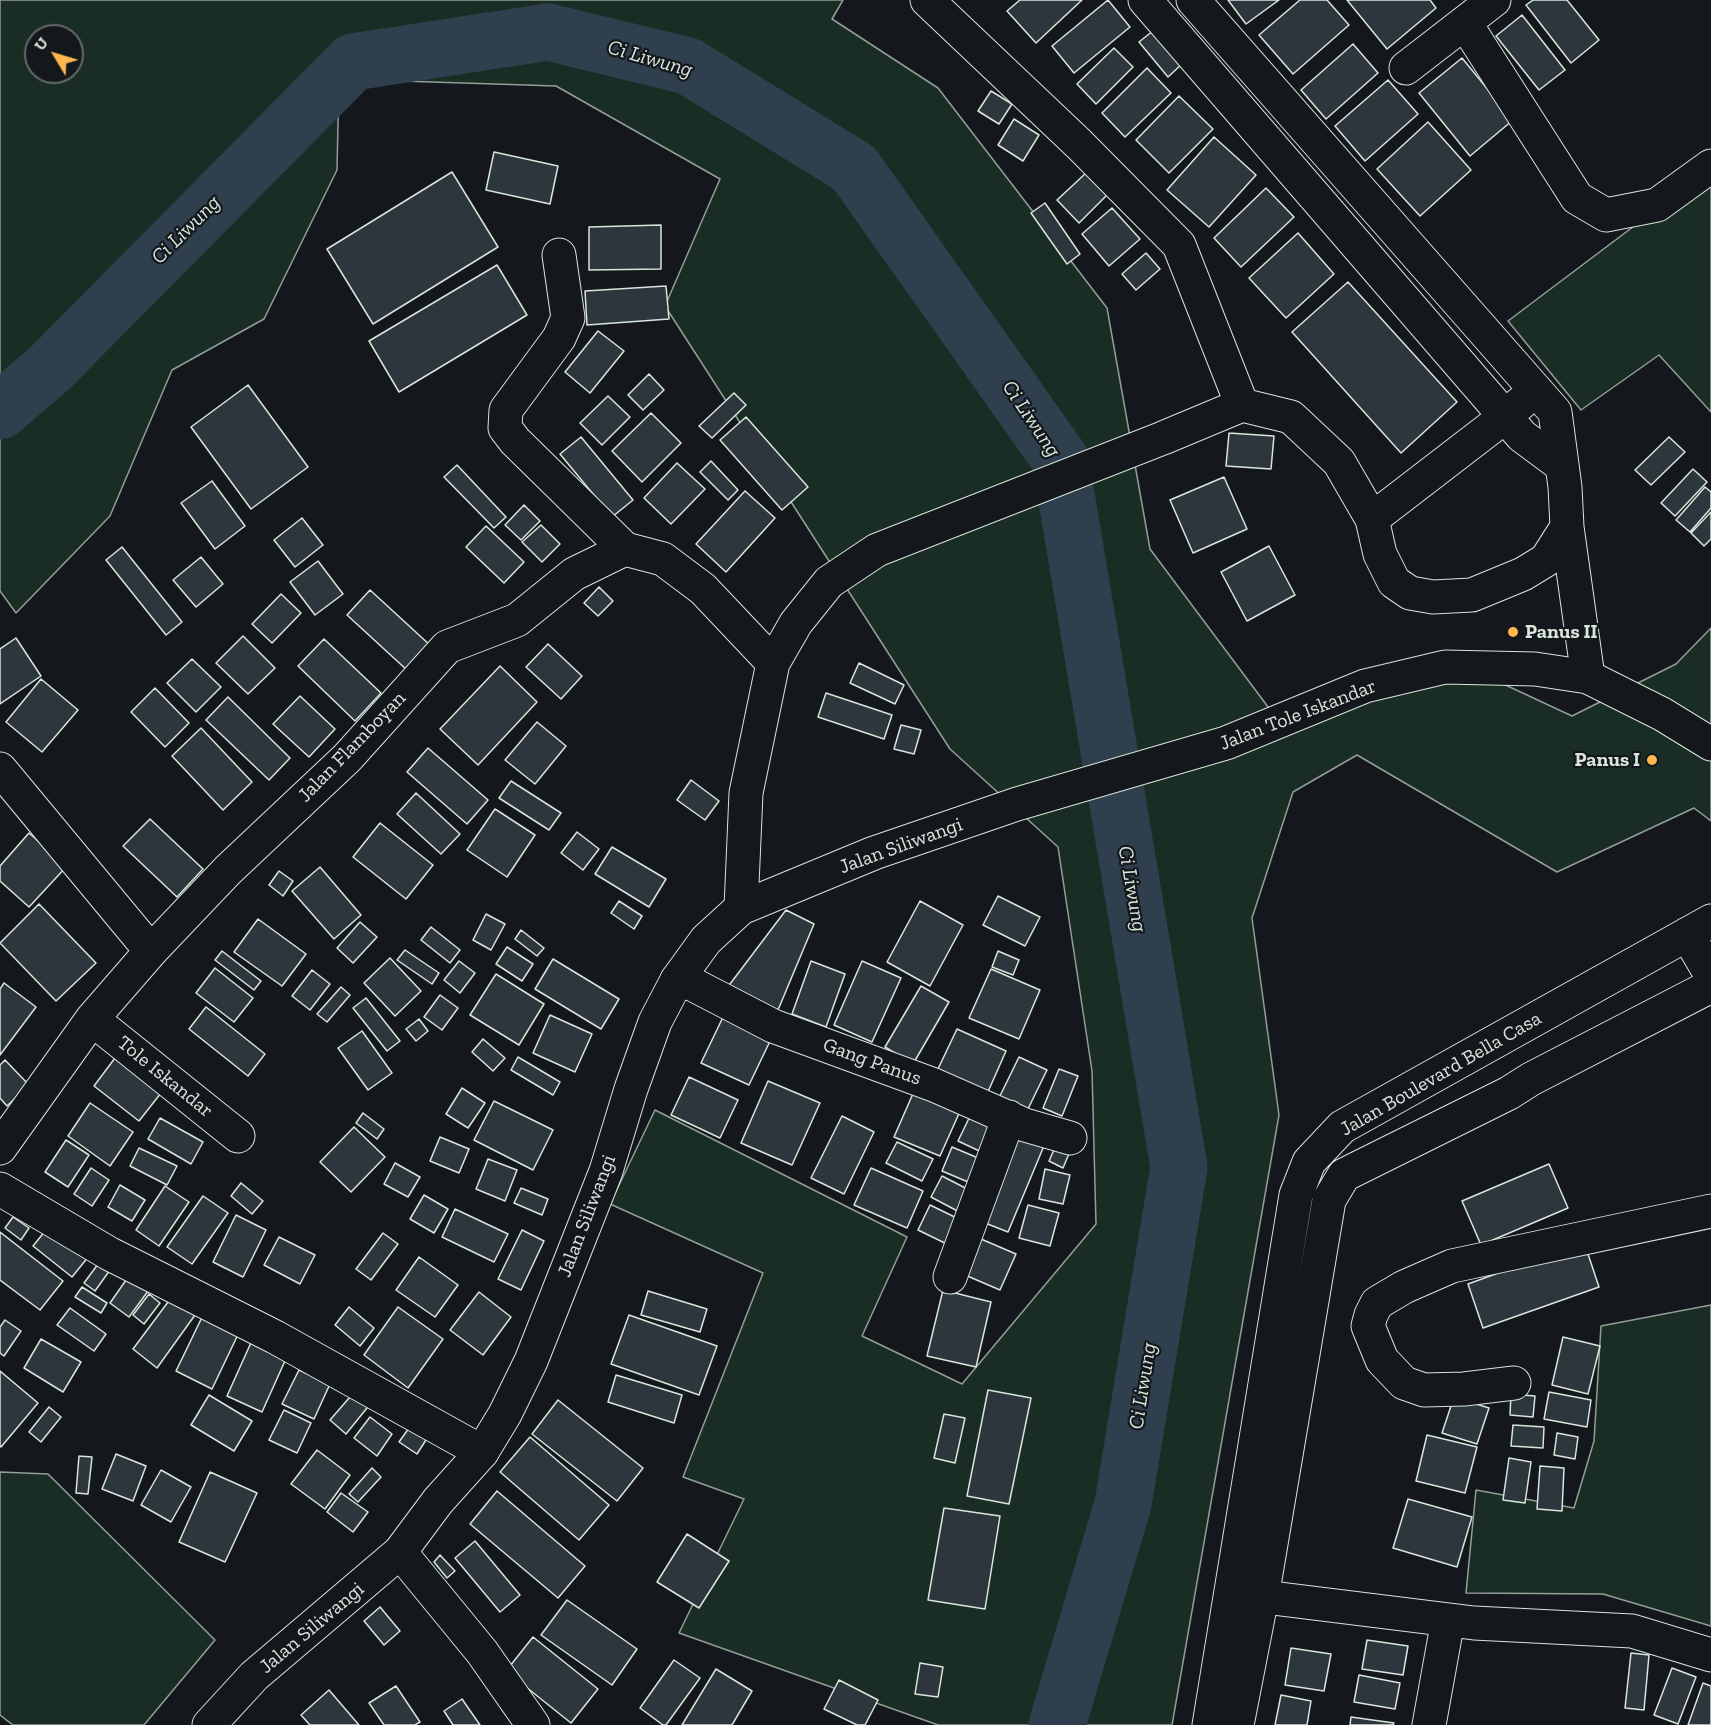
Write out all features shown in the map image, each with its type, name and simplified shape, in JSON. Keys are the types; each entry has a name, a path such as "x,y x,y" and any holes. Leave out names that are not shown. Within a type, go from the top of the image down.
{"street":[{"path":"927,0 1079,144 1179,245 1242,405"},
{"path":"1145,0 1522,436 1562,465"},
{"path":"1193,0 1555,412 1567,527 1588,677"},
{"path":"1406,68 1494,0"},
{"path":"1465,23 1577,198 1606,215 1657,204 1711,166"},
{"path":"559,255 568,318 559,338 506,410 505,428 515,441 625,549 663,559 695,583 773,663"},
{"path":"1372,519 1505,417 1537,389"},
{"path":"741,908 746,793 773,663 796,623 829,582 877,550 1242,405 1291,417 1339,462 1372,519 1380,554 1394,582 1410,593 1433,597 1472,595 1523,574 1546,560 1567,527"},
{"name":"Jalan Flamboyan","path":"0,1148 92,1019 152,951 228,870 347,758 447,647 517,620 574,574 625,549"},
{"name":"Jalan Tole Iskandar","path":"1017,804 1226,743 1365,686 1445,666 1535,669 1588,677 1662,714 1711,744"},
{"path":"0,770 152,951"},
{"name":"Jalan Siliwangi","path":"209,1725 254,1676 400,1551 438,1501 482,1452 505,1414 531,1362 606,1171 631,1089 655,1022 677,980 706,940 741,908 874,853 1017,804"},
{"path":"1699,928 1711,975"},
{"name":"Jalan Boulevard Bella Casa","path":"1237,1725 1247,1595 1296,1195 1309,1162 1342,1127 1699,928"},
{"name":"Gang Panus","path":"677,980 694,985 774,1026 934,1085 1009,1116 1025,1125 1070,1138"},
{"name":"Jalan Boulevard Bella Casa","path":"1209,1725 1247,1595 1329,1200 1344,1175 1509,1093 1531,1079 1711,986"},
{"name":"Tole Iskandar","path":"92,1019 238,1136"},
{"path":"1508,1034 1531,1079"},
{"path":"950,1277 1009,1116"},
{"path":"0,1189 110,1254 275,1337 482,1452"},
{"path":"1296,1195 1329,1200"},
{"path":"1514,1383 1464,1389 1424,1390 1404,1383 1382,1360 1368,1326 1371,1314 1377,1303 1404,1287 1452,1266 1711,1211"},
{"path":"400,1551 482,1652 533,1725"},
{"path":"1247,1595 1474,1623 1632,1631 1711,1655"},
{"path":"1430,1725 1448,1620"}],"green space":[{"path":"0,0 843,0 832,19 938,88 1107,308 1150,549 1283,727 1342,704 1482,674 1572,716 1676,664 1711,628 1711,821 1694,808 1557,872 1357,755 1293,792 1252,918 1279,1115 1172,1725 938,1725 679,1633 744,1499 683,1477 763,1273 610,1204 655,1110 907,1237 862,1336 962,1384 1096,1224 1092,1071 1058,847 950,749 665,306 720,179 556,86 339,79 337,170 264,319 172,370 110,516 16,613 0,591"},
{"path":"1711,168 1711,412 1659,355 1581,410 1508,321"},
{"path":"1711,1305 1711,1626 1603,1594 1466,1593 1476,1490 1574,1508 1594,1441 1601,1326"},
{"path":"0,1472 48,1474 215,1640 144,1725 13,1725 0,1715"}],"building":[{"path":"1020,0 1082,0 1036,43 1007,11"},
{"path":"1108,0 1130,27 1074,73 1052,46"},
{"path":"1228,0 1279,0 1246,24"},
{"path":"1300,0 1327,0 1349,25 1293,74 1259,35"},
{"path":"1347,0 1430,0 1436,8 1387,49"},
{"path":"1533,0 1567,0 1599,40 1571,63 1526,5"},
{"path":"1522,15 1565,70 1539,90 1496,36"},
{"path":"1154,30 1182,64 1168,77 1139,42"},
{"path":"1353,44 1378,73 1326,119 1301,90"},
{"path":"1114,48 1133,67 1096,104 1077,84"},
{"path":"1462,58 1513,120 1470,156 1419,93"},
{"path":"1147,68 1171,93 1125,137 1102,113"},
{"path":"1388,80 1418,114 1365,161 1335,126"},
{"path":"991,91 1012,104 999,124 978,111"},
{"path":"1179,96 1213,129 1169,173 1136,140"},
{"path":"1014,119 1039,135 1023,161 998,145"},
{"path":"1428,122 1471,170 1420,216 1377,169"},
{"path":"1214,137 1256,175 1209,227 1167,190"},
{"path":"494,152 558,166 550,204 486,190"},
{"path":"452,172 498,247 373,324 327,249"},
{"path":"1086,173 1107,195 1079,223 1057,200"},
{"path":"1266,188 1294,217 1241,267 1214,238"},
{"path":"1045,203 1080,254 1067,264 1031,213"},
{"path":"1112,208 1140,239 1109,266 1082,234"},
{"path":"661,225 661,269 589,270 589,227"},
{"path":"1298,233 1334,274 1286,318 1249,278"},
{"path":"1146,253 1160,269 1136,290 1122,274"},
{"path":"497,265 527,315 399,392 369,341"},
{"path":"1348,282 1457,402 1401,453 1292,332"},
{"path":"666,286 669,319 587,325 585,291"},
{"path":"598,331 624,351 590,393 565,372"},
{"path":"649,374 664,390 643,410 628,395"},
{"path":"248,385 308,467 251,509 191,427"},
{"path":"734,393 746,405 712,438 699,426"},
{"path":"608,396 630,417 602,445 580,423"},
{"path":"651,413 681,443 642,482 612,451"},
{"path":"746,417 808,487 782,510 720,440"},
{"path":"1229,433 1274,436 1271,469 1226,466"},
{"path":"581,437 633,500 612,517 560,454"},
{"path":"1669,437 1685,452 1651,485 1635,470"},
{"path":"711,461 738,490 728,500 700,472"},
{"path":"677,463 705,489 671,524 644,498"},
{"path":"457,465 506,517 494,528 444,477"},
{"path":"1693,469 1707,482 1675,516 1661,503"},
{"path":"1224,477 1247,529 1193,553 1170,500"},
{"path":"212,481 245,526 215,549 181,503"},
{"path":"1705,487 1711,492 1711,508 1690,532 1676,520"},
{"path":"745,491 775,518 726,572 696,544"},
{"path":"524,505 540,521 521,540 505,525"},
{"path":"1711,512 1711,539 1704,546 1691,533"},
{"path":"302,518 323,545 295,567 274,540"},
{"path":"541,525 560,544 542,562 522,542"},
{"path":"486,526 524,562 504,583 466,547"},
{"path":"1269,546 1295,595 1247,621 1221,572"},
{"path":"122,547 182,622 166,635 106,560"},
{"path":"201,557 223,584 196,607 173,580"},
{"path":"318,561 343,594 315,615 290,582"},
{"path":"599,587 613,601 598,616 584,603"},
{"path":"370,590 431,646 408,671 347,615"},
{"path":"281,594 301,613 272,643 252,624"},
{"path":"243,636 275,668 248,694 216,663"},
{"path":"16,638 41,676 0,704 0,649"},
{"path":"324,639 381,693 355,721 298,666"},
{"path":"548,644 582,676 561,699 526,667"},
{"path":"192,659 221,687 196,712 167,683"},
{"path":"859,663 904,685 895,704 850,683"},
{"path":"500,666 537,702 478,765 440,729"},
{"path":"41,679 78,710 42,752 6,722"},
{"path":"155,688 189,723 165,747 131,712"},
{"path":"826,693 892,715 884,739 818,717"},
{"path":"300,696 335,729 309,757 273,724"},
{"path":"228,697 290,758 269,780 206,720"},
{"path":"537,722 566,746 535,784 505,760"},
{"path":"901,725 921,730 914,754 894,749"},
{"path":"201,728 252,782 223,810 172,756"},
{"path":"428,748 488,800 467,824 407,772"},
{"path":"691,780 719,801 705,820 677,800"},
{"path":"511,781 561,813 549,830 499,798"},
{"path":"416,793 460,834 441,854 397,814"},
{"path":"495,809 535,835 507,877 467,850"},
{"path":"150,819 203,869 177,897 123,846"},
{"path":"380,823 433,865 406,899 353,857"},
{"path":"577,832 599,849 583,870 561,853"},
{"path":"29,833 67,866 29,907 0,881 0,866"},
{"path":"612,847 666,879 649,907 595,874"},
{"path":"320,867 361,915 334,939 292,891"},
{"path":"279,871 293,881 283,896 269,885"},
{"path":"998,896 1040,917 1025,946 983,925"},
{"path":"619,901 642,916 634,929 611,913"},
{"path":"920,901 963,925 930,986 887,962"},
{"path":"39,904 96,963 56,1001 0,943"},
{"path":"786,910 814,924 778,1010 727,988"},
{"path":"486,914 505,924 491,950 473,940"},
{"path":"258,919 306,954 282,986 234,952"},
{"path":"360,922 377,937 353,963 337,948"},
{"path":"431,927 460,950 450,963 421,940"},
{"path":"521,930 544,948 537,956 515,939"},
{"path":"507,947 533,964 522,981 496,964"},
{"path":"405,950 439,973 432,984 397,960"},
{"path":"222,951 261,981 254,990 215,960"},
{"path":"998,951 1019,960 1013,975 992,967"},
{"path":"390,958 421,991 395,1016 364,983"},
{"path":"553,959 619,999 601,1029 535,989"},
{"path":"459,961 475,973 460,993 444,980"},
{"path":"811,961 845,974 826,1027 792,1014"},
{"path":"862,961 901,978 872,1042 834,1025"},
{"path":"215,968 253,998 234,1022 196,993"},
{"path":"991,969 1040,990 1019,1039 969,1018"},
{"path":"312,970 330,984 310,1010 292,996"},
{"path":"496,974 544,1004 519,1045 470,1015"},
{"path":"4,983 36,1007 0,1055 0,989"},
{"path":"921,986 949,1002 913,1064 885,1047"},
{"path":"341,987 350,995 327,1022 317,1014"},
{"path":"440,995 458,1008 442,1030 424,1017"},
{"path":"366,998 400,1041 387,1051 353,1008"},
{"path":"206,1007 265,1054 248,1076 189,1029"},
{"path":"550,1015 592,1034 575,1072 533,1053"},
{"path":"724,1015 772,1037 749,1085 701,1063"},
{"path":"419,1019 428,1031 416,1041 406,1029"},
{"path":"957,1029 1006,1051 987,1094 937,1071"},
{"path":"362,1031 392,1073 368,1090 338,1048"},
{"path":"483,1039 505,1058 493,1071 472,1052"},
{"path":"518,1057 560,1082 553,1095 511,1070"},
{"path":"1019,1057 1047,1070 1025,1115 997,1102"},
{"path":"115,1058 161,1093 139,1121 94,1086"},
{"path":"5,1060 29,1085 7,1106 0,1098 0,1065"},
{"path":"1059,1069 1078,1076 1062,1116 1043,1108"},
{"path":"689,1077 738,1100 720,1138 671,1115"},
{"path":"768,1081 820,1103 792,1165 741,1143"},
{"path":"462,1088 485,1103 468,1128 446,1114"},
{"path":"915,1089 961,1109 940,1156 894,1137"},
{"path":"494,1101 553,1130 533,1170 474,1140"},
{"path":"90,1103 133,1132 110,1166 68,1136"},
{"path":"972,1112 1002,1127 988,1155 958,1141"},
{"path":"363,1113 384,1129 377,1139 356,1123"},
{"path":"842,1116 874,1132 844,1194 811,1178"},
{"path":"160,1118 203,1142 191,1164 148,1139"},
{"path":"354,1127 385,1157 351,1192 320,1162"},
{"path":"1018,1130 1046,1141 1008,1232 980,1221"},
{"path":"440,1137 469,1149 459,1173 430,1161"},
{"path":"66,1140 89,1155 68,1187 45,1172"},
{"path":"897,1142 933,1159 922,1181 886,1163"},
{"path":"1057,1143 1071,1149 1063,1168 1049,1161"},
{"path":"952,1147 990,1163 980,1187 942,1171"},
{"path":"139,1148 177,1166 167,1185 130,1166"},
{"path":"488,1159 517,1170 505,1201 476,1189"},
{"path":"395,1163 420,1177 408,1197 384,1184"},
{"path":"1549,1164 1568,1208 1481,1245 1462,1201"},
{"path":"91,1168 109,1180 92,1206 74,1194"},
{"path":"871,1168 923,1191 907,1228 854,1205"},
{"path":"1045,1169 1070,1175 1063,1204 1039,1199"},
{"path":"942,1176 977,1194 965,1215 931,1197"},
{"path":"241,1183 263,1201 252,1214 231,1196"},
{"path":"120,1185 145,1200 132,1221 108,1207"},
{"path":"165,1186 189,1202 159,1246 136,1230"},
{"path":"521,1188 548,1199 542,1215 514,1203"},
{"path":"424,1195 448,1209 434,1233 410,1219"},
{"path":"203,1196 228,1213 192,1264 167,1247"},
{"path":"930,1205 967,1223 955,1248 918,1230"},
{"path":"1028,1205 1059,1213 1050,1246 1019,1238"},
{"path":"455,1209 508,1234 494,1262 442,1237"},
{"path":"236,1215 266,1230 243,1277 213,1262"},
{"path":"13,1217 29,1228 21,1240 5,1228"},
{"path":"50,1225 89,1256 72,1277 33,1246"},
{"path":"522,1230 544,1241 521,1290 498,1279"},
{"path":"0,1232 63,1281 40,1310 0,1280"},
{"path":"383,1233 398,1244 371,1280 356,1269"},
{"path":"279,1237 315,1255 300,1284 264,1265"},
{"path":"981,1239 1016,1254 1000,1290 965,1275"},
{"path":"1584,1242 1599,1287 1483,1328 1468,1284"},
{"path":"104,1256 115,1263 95,1291 84,1283"},
{"path":"419,1257 458,1285 435,1317 396,1290"},
{"path":"131,1273 151,1287 129,1317 110,1303"},
{"path":"82,1287 107,1303 101,1313 75,1297"},
{"path":"943,1290 991,1302 976,1367 927,1356"},
{"path":"648,1291 707,1309 700,1332 641,1315"},
{"path":"479,1292 511,1317 483,1355 450,1330"},
{"path":"149,1294 160,1303 144,1324 133,1315"},
{"path":"171,1298 195,1315 157,1368 133,1349"},
{"path":"207,1307 243,1324 212,1389 176,1371"},
{"path":"349,1307 374,1328 360,1346 335,1325"},
{"path":"398,1307 443,1339 408,1388 364,1355"},
{"path":"70,1308 106,1334 94,1351 57,1325"},
{"path":"629,1315 717,1346 699,1395 611,1364"},
{"path":"5,1320 21,1331 4,1356 0,1353 0,1327"},
{"path":"254,1336 289,1352 262,1412 227,1396"},
{"path":"1563,1337 1600,1346 1588,1394 1552,1385"},
{"path":"41,1339 81,1362 63,1392 24,1368"},
{"path":"299,1370 330,1384 314,1419 282,1404"},
{"path":"0,1371 38,1403 1,1447 0,1446"},
{"path":"616,1375 682,1395 674,1423 608,1402"},
{"path":"356,1390 371,1403 346,1434 330,1420"},
{"path":"988,1390 1031,1398 1009,1504 967,1496"},
{"path":"1549,1392 1591,1400 1587,1427 1544,1419"},
{"path":"1511,1394 1535,1396 1533,1417 1510,1415"},
{"path":"209,1395 252,1421 234,1451 191,1425"},
{"path":"1454,1397 1489,1408 1477,1444 1442,1433"},
{"path":"558,1400 643,1468 617,1501 532,1434"},
{"path":"49,1407 61,1417 41,1442 29,1432"},
{"path":"284,1410 311,1423 297,1453 269,1440"},
{"path":"944,1414 965,1418 955,1463 934,1458"},
{"path":"370,1417 392,1434 377,1456 354,1438"},
{"path":"414,1421 431,1432 417,1454 399,1442"},
{"path":"1513,1425 1544,1427 1543,1448 1511,1446"},
{"path":"1557,1433 1578,1437 1575,1459 1554,1455"},
{"path":"1427,1435 1477,1447 1465,1493 1416,1481"},
{"path":"530,1437 609,1505 579,1540 500,1472"},
{"path":"317,1450 350,1475 325,1509 291,1484"},
{"path":"116,1454 146,1466 133,1501 102,1489"},
{"path":"79,1456 92,1457 88,1494 76,1493"},
{"path":"1509,1458 1531,1462 1525,1503 1503,1500"},
{"path":"1540,1466 1564,1468 1562,1511 1537,1509"},
{"path":"372,1468 381,1477 358,1502 349,1494"},
{"path":"161,1470 191,1487 171,1522 141,1505"},
{"path":"210,1472 257,1493 225,1562 179,1542"},
{"path":"497,1491 585,1566 558,1598 470,1524"},
{"path":"341,1493 368,1512 353,1532 327,1512"},
{"path":"1408,1499 1472,1517 1457,1567 1393,1548"},
{"path":"944,1508 1000,1516 985,1609 928,1600"},
{"path":"687,1534 729,1561 699,1608 657,1582"},
{"path":"475,1541 520,1595 500,1612 455,1558"},
{"path":"440,1555 455,1571 447,1578 434,1562"},
{"path":"567,1600 637,1649 612,1685 541,1635"},
{"path":"380,1607 400,1631 384,1645 364,1621"},
{"path":"533,1637 598,1689 571,1723 506,1671"},
{"path":"1367,1640 1408,1646 1403,1675 1362,1669"},
{"path":"1291,1648 1331,1654 1324,1691 1285,1685"},
{"path":"1631,1653 1649,1655 1644,1710 1625,1708"},
{"path":"674,1660 700,1678 666,1725 663,1725 640,1708"},
{"path":"920,1663 943,1667 938,1697 915,1694"},
{"path":"1672,1668 1696,1677 1678,1724 1654,1715"},
{"path":"716,1669 752,1691 732,1725 682,1725"},
{"path":"1359,1675 1400,1683 1395,1709 1354,1702"},
{"path":"839,1680 878,1700 865,1725 857,1725 824,1709"},
{"path":"1703,1683 1711,1686 1711,1725 1688,1725"},
{"path":"396,1686 420,1722 415,1725 384,1725 369,1703"},
{"path":"329,1690 359,1725 310,1725 301,1715"},
{"path":"1281,1695 1311,1701 1307,1725 1275,1725"},
{"path":"462,1699 480,1725 453,1725 444,1711"},
{"path":"1351,1717 1394,1723 1393,1725 1350,1725"}],"waterway":[{"name":"Ci Liwung","path":"0,411 50,368 353,62 548,32 688,66 854,168 1060,459 1179,1167 1123,1504 1057,1725"}],"place":[{"name":"Panus II","path":"1513,632"},
{"name":"Panus I","path":"1652,760"}]}
